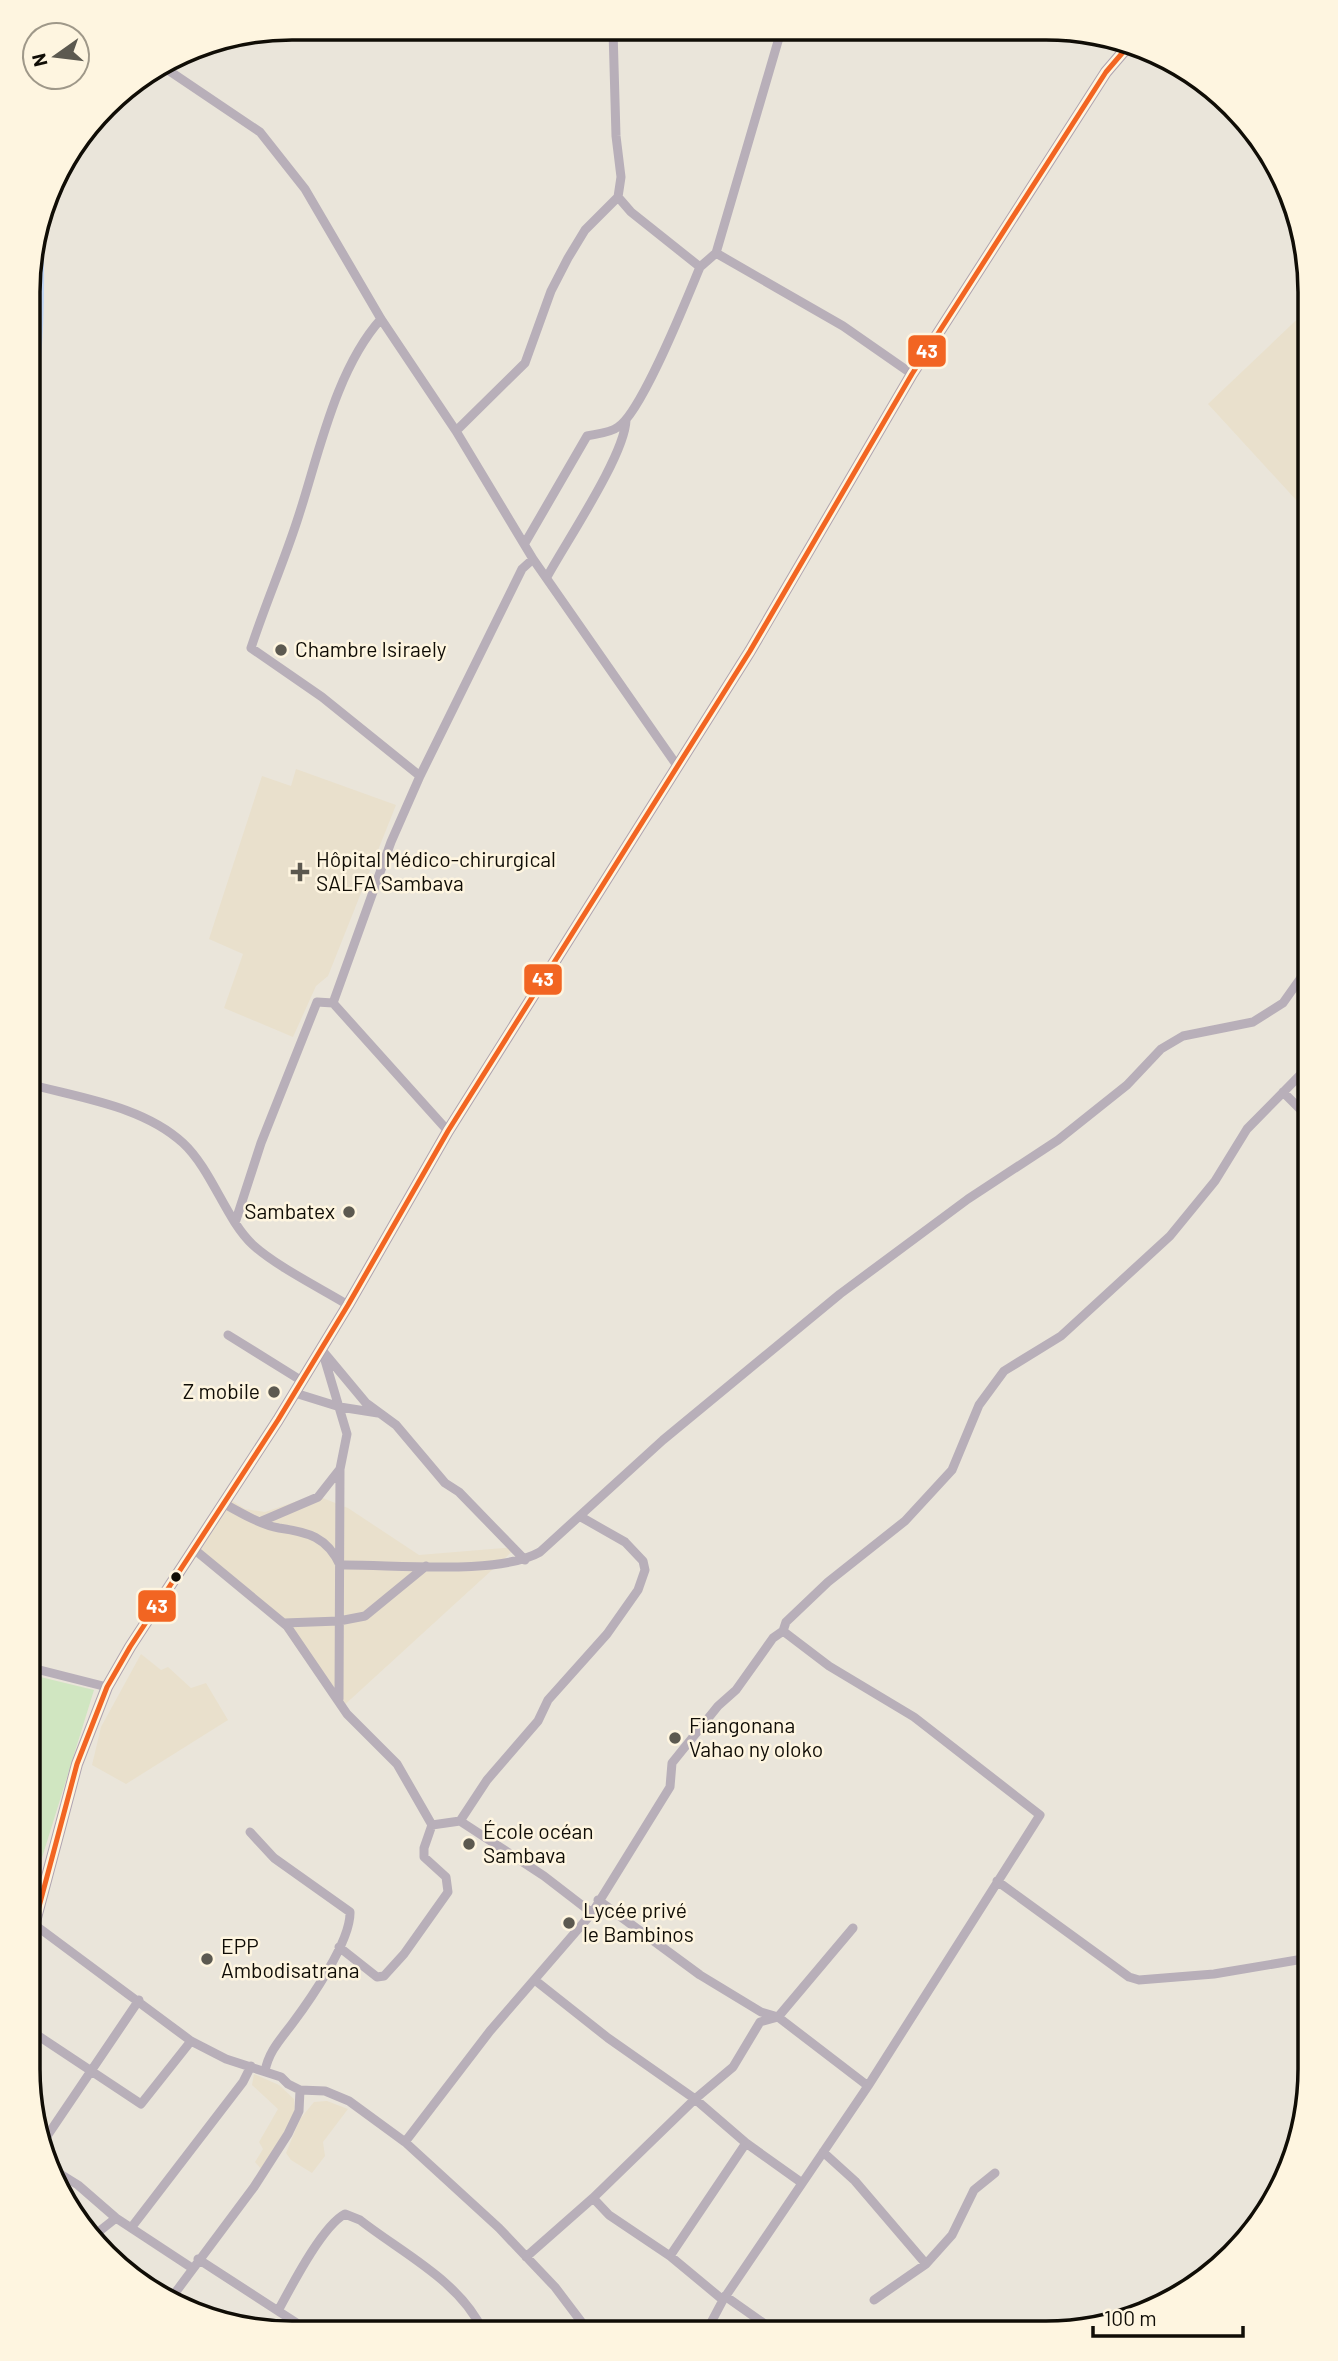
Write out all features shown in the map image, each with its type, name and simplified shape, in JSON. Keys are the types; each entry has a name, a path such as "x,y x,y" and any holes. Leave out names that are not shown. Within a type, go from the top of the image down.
{"main road":[{"path":"40,1905 71,1782 107,1687 130,1647 295,1393 448,1130 678,767 785,592 912,374 1106,72 1123,53"}],"street":[{"path":"456,430 525,363 551,291 568,258 585,230 618,197 621,177 616,136 613,40"},
{"path":"524,543 587,436 617,428 626,420 646,387 700,267 716,253 778,40"},
{"path":"170,72 260,132 304,189 381,319 456,430 533,559 678,767"},
{"path":"618,197 631,212 700,267"},
{"path":"716,253 843,326 912,374"},
{"path":"381,319 367,339 336,398 251,648 322,697 419,776"},
{"path":"547,577 598,488 626,432 626,420"},
{"path":"333,1003 391,842 419,776 522,569 533,559"},
{"path":"340,1565 453,1567 525,1560 540,1552 663,1440 840,1294 968,1199 1058,1140 1127,1085 1161,1049 1183,1036 1253,1022 1283,1003 1298,982"},
{"path":"236,1220 261,1143 317,1002 333,1003 448,1130"},
{"path":"405,2142 490,2031 536,1982 592,1913 670,1787 672,1763 718,1706 736,1690 773,1638 783,1631 786,1622 828,1582 905,1521 952,1470 979,1405 1004,1371 1061,1336 1170,1236 1215,1181 1247,1129 1298,1077"},
{"path":"40,1087 127,1110 183,1143 254,1246 348,1305"},
{"path":"1283,1092 1298,1107"},
{"path":"228,1335 302,1381"},
{"path":"321,1349 378,1413 396,1426 445,1483 460,1492 525,1560"},
{"path":"321,1349 347,1434 340,1469 339,1699"},
{"path":"295,1393 340,1407 378,1413"},
{"path":"262,1521 318,1497 340,1469"},
{"path":"223,1503 279,1528 289,1527 329,1545 340,1565"},
{"path":"460,1821 487,1780 538,1721 548,1700 607,1634 638,1590 645,1570 643,1561 625,1542 580,1517"},
{"path":"195,1550 284,1623 347,1714 397,1764 432,1825 424,1848 424,1857 446,1877 448,1892 404,1954 384,1976 377,1977 339,1947"},
{"path":"284,1623 340,1621 365,1616 426,1566"},
{"path":"712,2321 724,2298 868,2086 1040,1815 914,1717 829,1666 783,1631"},
{"path":"40,1670 107,1687"},
{"path":"432,1825 460,1821 544,1876 592,1913"},
{"path":"250,1832 274,1858 350,1912 350,1921 339,1947 306,2004 268,2056 265,2071"},
{"path":"997,1881 1129,1977 1139,1980 1214,1974 1298,1960"},
{"path":"598,1900 700,1975 761,2012 778,2017 868,2086"},
{"path":"526,2257 593,2198 695,2099 733,2067 760,2022 778,2017 853,1928"},
{"path":"40,1929 191,2041 226,2059 281,2077 300,2090 325,2091 349,2101 405,2142 499,2228 555,2287 581,2321"},
{"path":"536,1982 608,2038 695,2099 746,2143 802,2183"},
{"path":"49,2133 139,2000"},
{"path":"40,2037 141,2104 191,2041"},
{"path":"131,2228 243,2082 251,2066"},
{"path":"175,2292 254,2187 288,2134 299,2111 300,2090"},
{"path":"670,2256 746,2143"},
{"path":"823,2152 855,2180 926,2264"},
{"path":"874,2300 926,2264 952,2235 974,2190 995,2172"},
{"path":"64,2177 116,2218 192,2268"},
{"path":"593,2198 610,2215 759,2321"},
{"path":"278,2311 313,2250 327,2230 345,2214 360,2220 451,2287 477,2321"},
{"path":"100,2231 116,2218"},
{"path":"198,2259 294,2321"}],"shaded area":[{"path":"1298,318 1298,502 1208,404"},
{"name":"Hôpital Médico-chirurgical SALFA Sambava","path":"296,769 396,805 328,976 316,986 293,1037 224,1008 243,954 209,939 262,776 291,786"},
{"path":"315,1495 348,1508 419,1555 517,1547 340,1709 278,1621 196,1557 231,1500 245,1509 265,1512"},
{"path":"141,1654 161,1670 168,1667 191,1688 206,1683 228,1720 126,1784 92,1765 101,1727"},
{"path":"254,2074 279,2085 294,2099 295,2115 262,2170 255,2162 263,2149 259,2142 278,2109 252,2085"},
{"path":"327,2101 348,2109 323,2142 325,2156 312,2173 291,2160 286,2153 300,2119 314,2102"}],"green space":[{"path":"40,1677 94,1690 40,1864"}],"water":[{"path":"43,252 44,274 40,366 40,292"}],"transit line":[{"name":"43","path":"40,1903 77,1764 107,1687 130,1647 278,1420 448,1131 750,651 912,374 1106,72 1123,53"}],"place":[{"name":"Chambre Isiraely","path":"281,650"},
{"name":"Hôpital Médico-chirurgical SALFA Sambava","path":"300,872"},
{"name":"Sambatex","path":"349,1212"},
{"name":"Z mobile","path":"274,1392"},
{"name":"Fiangonana Vahao ny oloko","path":"675,1738"},
{"name":"École océan Sambava","path":"469,1844"},
{"name":"Lycée privé le Bambinos","path":"569,1923"},
{"name":"EPP Ambodisatrana","path":"207,1959"}]}
